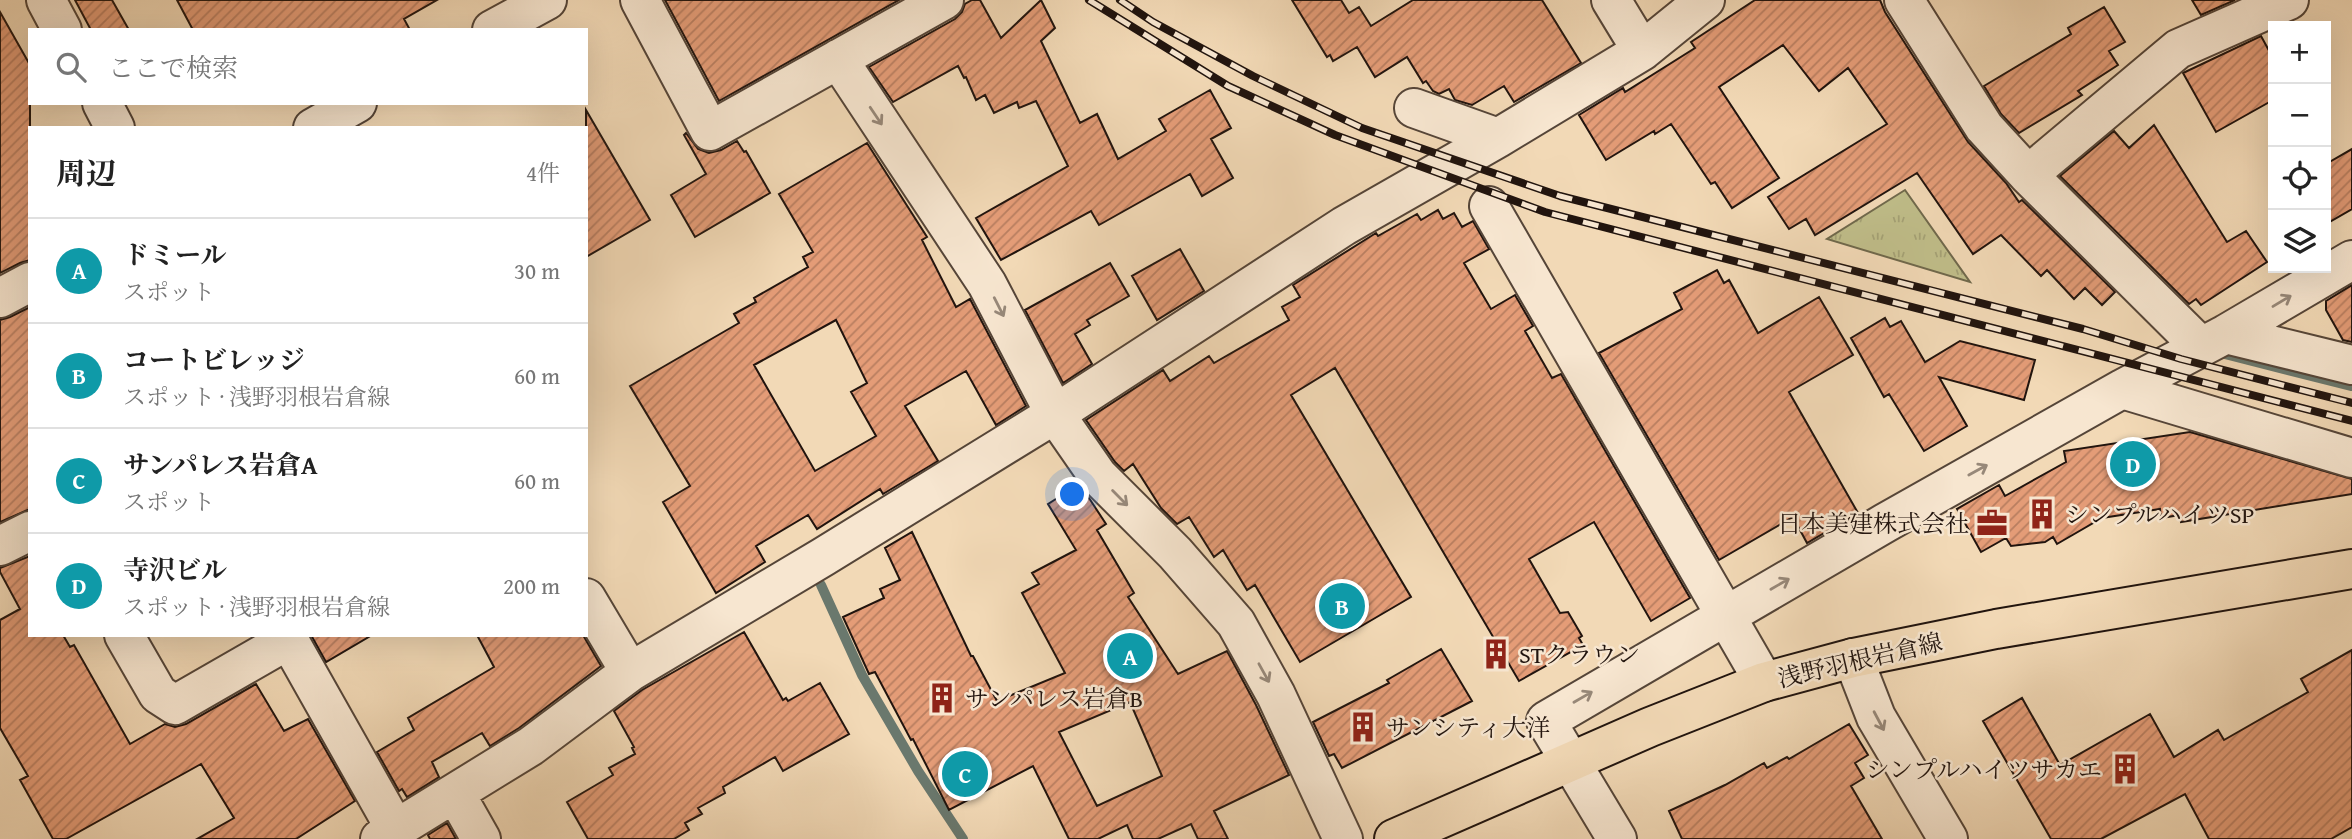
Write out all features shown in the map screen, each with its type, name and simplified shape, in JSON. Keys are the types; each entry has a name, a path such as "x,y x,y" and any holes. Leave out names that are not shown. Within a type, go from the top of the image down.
{"main road":[{"name":"浅野羽根岩倉線","path":"1394,839 1650,727 1764,682 1853,658 1996,629 2352,569"}],"street":[{"path":"46,0 61,28"},
{"path":"496,28 546,0"},
{"path":"640,0 710,131 944,0"},
{"path":"1611,0 1642,51"},
{"path":"125,637 158,694 175,705 287,637 388,834 531,746 630,671 823,557 1055,414 1344,226 1498,138 1642,51 1705,0"},
{"path":"1904,0 1984,127 2028,175 2214,341 2352,365"},
{"path":"2028,175 2178,49 2289,0"},
{"path":"838,59 987,284 1055,414 1098,476 1175,552 1236,623 1276,695 1343,839"},
{"path":"103,105 114,126"},
{"path":"317,126 354,105"},
{"path":"1414,108 1498,138"},
{"path":"1489,206 1764,682"},
{"path":"1617,839 1546,721 1726,615 2122,389 2214,341 2352,260"},
{"path":"0,298 28,283"},
{"path":"2122,389 2352,458"},
{"path":"0,546 28,532"},
{"path":"588,601 630,671"},
{"path":"1853,658 1876,717 1948,839"},
{"path":"455,793 481,839"}],"green space":[{"path":"1905,190 1970,282 1827,239"}],"building":[{"path":"75,0 112,0 128,28 90,28"},
{"path":"177,0 437,0 404,19 409,28 192,28"},
{"path":"665,0 899,0 719,101"},
{"path":"980,0 1001,38 1041,0 1055,28 1041,41 1080,123 1097,114 1118,159 1166,131 1159,119 1210,90 1231,128 1211,139 1233,178 1202,196 1190,174 1099,225 1091,211 1001,260 976,218 1068,166 1036,101 1019,108 1017,102 994,113 985,95 976,100 958,66 893,102 869,67 955,19 965,4"},
{"path":"1292,0 1341,0 1349,13 1359,7 1371,26 1413,0 1542,0 1581,63 1514,102 1504,86 1472,105 1455,100 1449,89 1439,94 1433,91 1426,81 1423,83 1407,57 1375,77 1357,47 1333,61 1330,55 1327,57"},
{"path":"1755,0 1880,0 1968,142 2006,183 2019,202 2022,200 2115,292 2102,305 2085,288 2074,299 2047,270 2041,276 2001,235 1973,254 1917,173 1815,235 1806,219 1789,229 1768,197 1887,124 1848,68 1819,91 1783,45 1719,87 1779,178 1732,208 1715,182 1711,184 1671,124 1655,134 1654,131 1606,160 1579,115 1623,88 1625,92 1695,48 1691,42"},
{"path":"2192,0 2235,0 2201,15"},
{"path":"2104,7 2125,42 2109,51 2118,65 2078,91 2082,95 2019,133 2001,114 1984,86 2071,34 2068,28"},
{"path":"0,12 28,61 30,126 28,261 0,273"},
{"path":"2261,36 2268,49 2268,103 2216,132 2183,73"},
{"path":"586,110 650,220 588,256 588,126"},
{"path":"2154,125 2227,242 2246,231 2267,262 2201,305 2196,299 2189,304 2060,176 2114,131 2129,148"},
{"path":"686,133 698,149 709,153 737,141 744,152 746,151 770,193 695,237 671,195 706,174 684,135"},
{"path":"867,143 927,237 922,240 956,307 970,299 1026,406 996,425 966,371 905,406 938,461 883,494 880,489 817,529 808,515 756,546 765,562 716,593 663,502 690,486 630,386 739,323 734,314 756,302 754,298 808,267 803,257 813,252 779,194","holes":["836,320 867,383 851,392 876,436 815,471 754,365"]},
{"path":"2352,149 2352,209 2331,221 2331,210 2331,161"},
{"path":"1438,210 1443,219 1454,213 1462,227 1473,221 1489,249 1464,263 1491,309 1515,295 1533,326 1525,331 1552,378 1561,374 1690,598 1651,621 1594,522 1529,559 1560,613 1568,612 1582,636 1579,638 1583,645 1519,681 1335,368 1291,395 1411,597 1300,662 1255,585 1247,590 1223,550 1214,557 1189,517 1177,524 1161,508 1133,464 1124,471 1086,420 1163,370 1170,381 1209,356 1214,363 1289,320 1282,307 1300,297 1293,285 1376,233 1378,236 1417,214 1421,220"},
{"path":"1180,249 1204,291 1157,320 1132,276"},
{"path":"1110,263 1129,296 1087,320 1090,325 1075,334 1092,364 1063,383 1025,310"},
{"path":"1717,270 1724,283 1729,280 1758,333 1819,297 1853,355 1789,392 1858,513 1807,543 1793,517 1719,560 1599,353 1682,309 1674,293"},
{"path":"2352,285 2352,342 2343,340 2326,310 2326,301"},
{"path":"28,308 28,510 0,522 0,320"},
{"path":"1885,318 1890,327 1901,321 1925,362 1960,341 2035,360 2024,400 1939,377 1967,426 1924,451 1889,394 1884,397 1851,338"},
{"path":"2190,432 2352,479 2352,494 2181,522 2180,515 2161,518 2160,509 2102,518 2057,544 2053,537 2045,542 2011,546 2006,538 1981,552 1957,509 1999,485 2005,496 2066,462 2064,451"},
{"path":"1078,485 1089,498 1106,524 1097,530 1134,593 1128,597 1178,674 1227,651 1289,775 1214,811 1228,839 1198,839 1191,824 1158,839 1133,839 1127,825 1098,839 1069,839 1033,766 949,810 875,672 869,674 843,617 884,598 880,589 900,580 885,548 912,532 971,656 997,701 1065,673 1022,593 1039,584 1032,573 1076,550 1048,504","holes":["1130,702 1162,776 1097,806 1059,732"]},
{"path":"28,557 28,637 64,637 70,647 74,645 130,744 165,724 175,727 186,724 256,684 284,731 308,719 355,801 296,839 197,839 234,818 201,764 66,839 53,839 20,780 28,776 0,728 0,620 20,609 0,568"},
{"path":"744,632 783,700 786,698 788,701 820,683 849,734 783,771 775,757 723,787 725,793 698,808 702,814 685,823 689,830 674,839 588,839 567,802 613,775 609,768 635,754 632,748 634,747 614,711 642,690"},
{"path":"312,637 369,637 326,662"},
{"path":"478,637 584,637 601,666 519,728 490,746 482,733 432,762 439,777 407,797 402,789 399,791 377,752 414,730 408,718 494,667"},
{"path":"1441,649 1472,701 1342,768 1334,754 1329,756 1313,722 1389,683 1387,680"},
{"path":"2352,650 2352,827 2331,839 2209,839 2185,794 2101,839 2051,839 1983,721 2022,698 2060,765 2150,714 2174,757 2218,730 2224,740 2308,692 2301,679"},
{"path":"1849,724 1868,755 1855,763 1864,778 1851,786 1882,839 1682,839 1669,811 1764,763 1767,768 1787,757 1789,759"},
{"path":"447,823 456,839 430,839 428,835"}],"waterway":[{"path":"2217,352 2351,386"},
{"path":"821,585 862,675 918,771 963,839"}],"railway":[{"path":"1089,0 1228,86 1335,135 1545,212 2352,421"},
{"path":"1120,0 1153,22 1253,76 1362,128 1560,196 2083,329 2181,359 2352,403"}],"place":[{"name":"寺沢ビル","path":"2133,464"},
{"name":"シンプルハイツSP","path":"2042,514"},
{"name":"日本美建株式会社","path":"1992,523"},
{"name":"コートビレッジ","path":"1342,606"},
{"name":"STクラウン","path":"1496,654"},
{"name":"ドミール","path":"1130,656"},
{"name":"サンパレス岩倉B","path":"942,698"},
{"name":"サンシティ大洋","path":"1363,727"},
{"name":"シンプルハイツサカエ","path":"2125,769"},
{"name":"サンパレス岩倉A","path":"965,774"}]}
